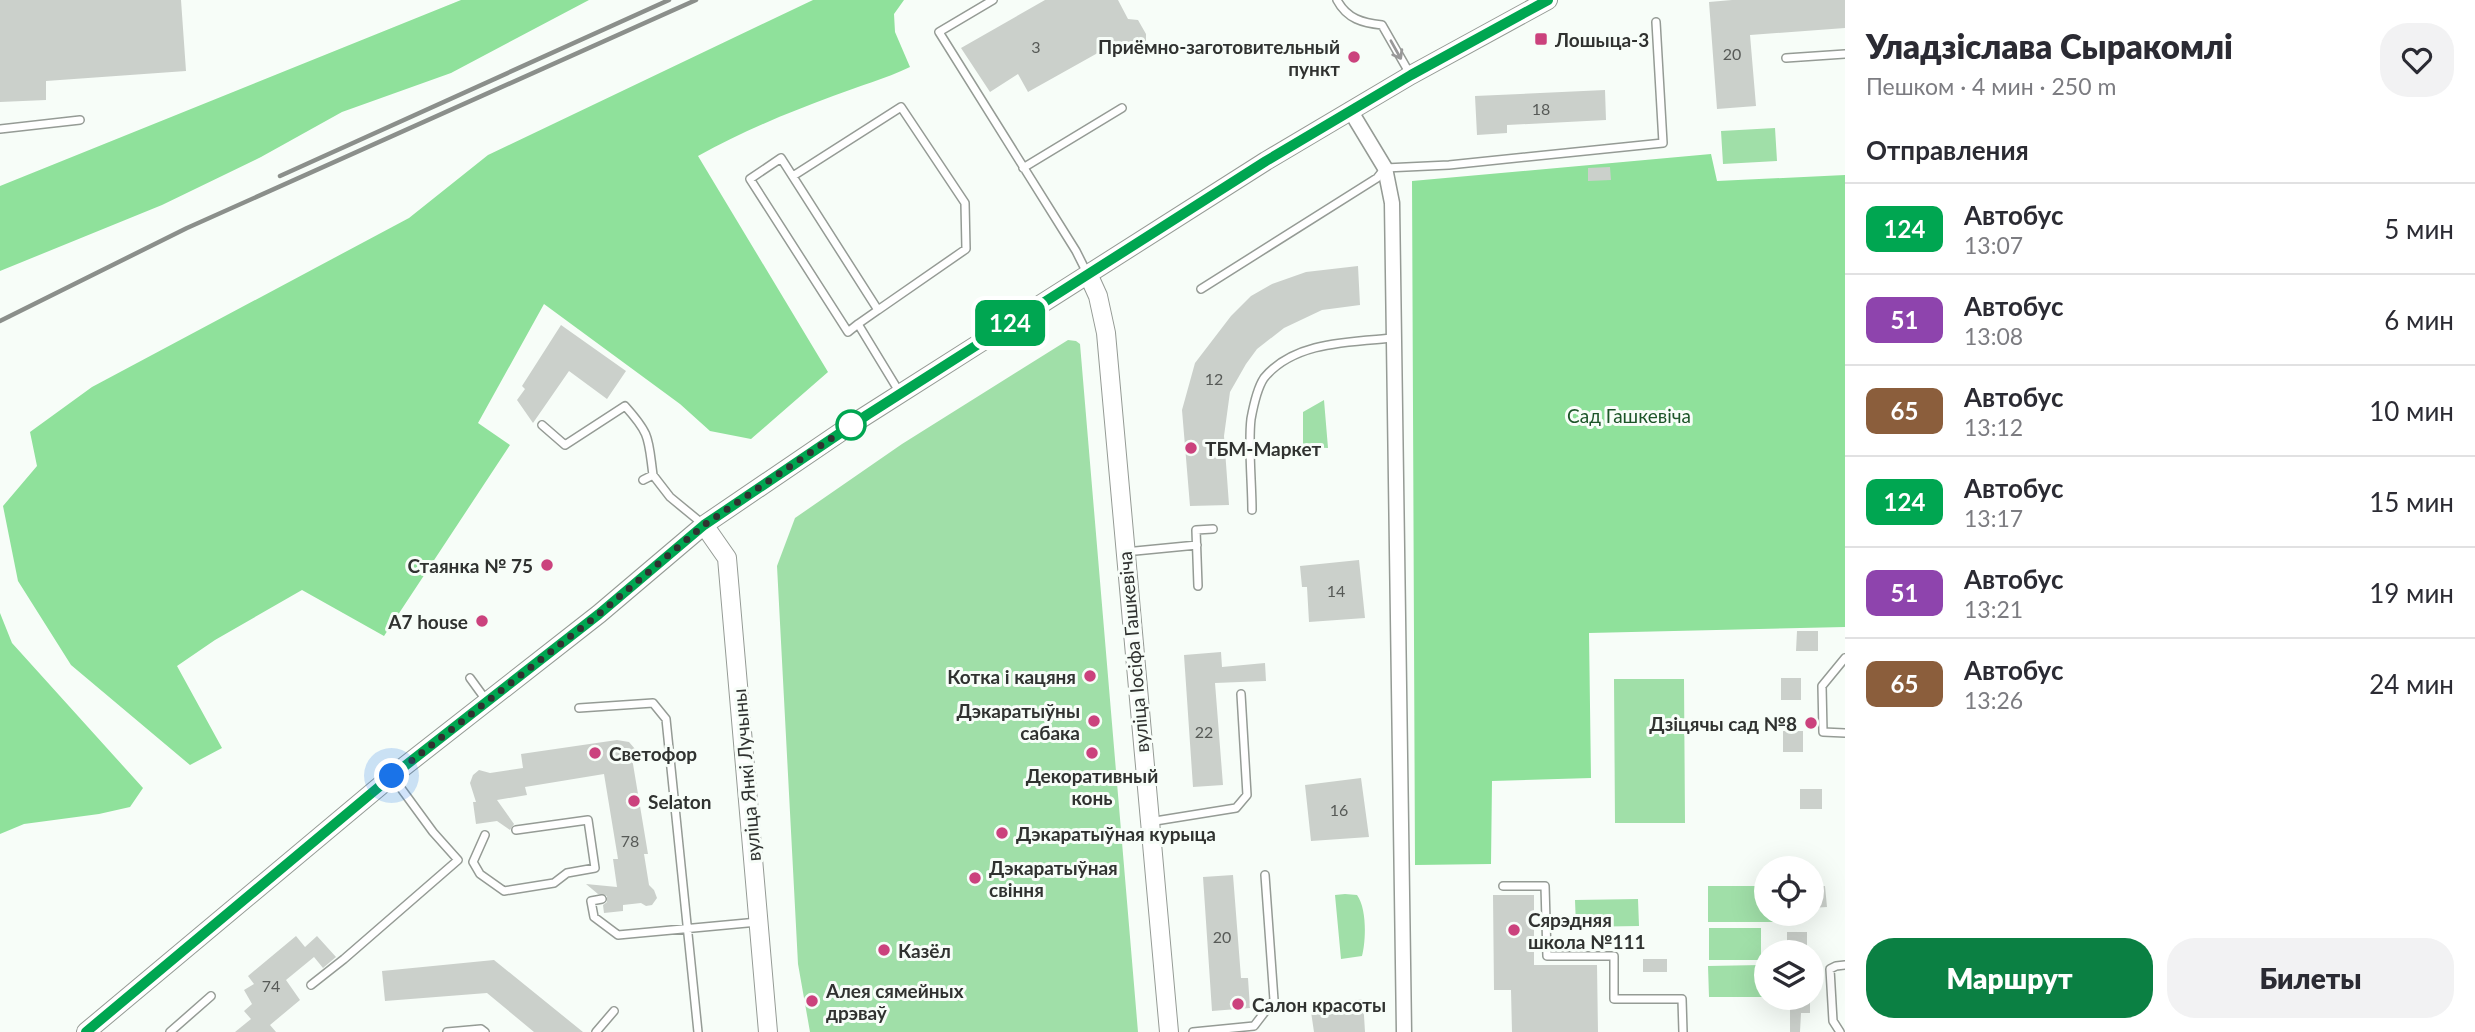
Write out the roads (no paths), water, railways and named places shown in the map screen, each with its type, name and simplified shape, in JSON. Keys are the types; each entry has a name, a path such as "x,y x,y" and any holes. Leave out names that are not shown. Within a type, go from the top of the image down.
{"street":[{"path":"86,1032 392,776 599,614 704,525 901,393 1350,110 1548,0"},
{"path":"1350,110 1385,168 1392,203 1404,1032"},
{"name":"вуліца Іосіфа Гашкевіча","path":"1088,274 1098,296 1106,333 1169,1032"},
{"name":"вуліца Янкі Лучыны","path":"704,525 727,558 768,1032"}],"lane":[{"path":"993,0 939,32 1088,274"},
{"path":"1337,0 1352,18 1366,23 1382,24 1411,75"},
{"path":"1201,289 1377,178 1385,168 1449,165 1663,143 1656,22"},
{"path":"1786,58 1845,54"},
{"path":"793,176 901,107 965,203 966,249 848,332 750,179 781,158 878,310"},
{"path":"1023,167 1122,108"},
{"path":"0,129 80,120"},
{"path":"858,324 901,393"},
{"path":"1252,510 1251,419 1262,380 1279,365 1300,353 1337,343 1394,338"},
{"path":"542,425 565,445 625,406 643,426 649,440 653,475 670,497 704,525"},
{"path":"643,480 653,475"},
{"path":"1198,586 1196,530 1213,529"},
{"path":"1124,552 1197,545"},
{"path":"1845,658 1822,686 1824,732 1845,733"},
{"path":"470,678 486,701"},
{"path":"1149,822 1236,808 1247,795 1241,694"},
{"path":"579,708 653,704 666,719 698,1032"},
{"path":"392,776 433,832 458,860 473,862"},
{"path":"473,862 480,874 504,891 554,883 567,873 596,868 588,820 516,830"},
{"path":"473,862 485,835"},
{"path":"311,985 458,860"},
{"path":"1193,1032 1254,1026 1274,1000 1265,875"},
{"path":"1503,886 1545,886 1547,956 1614,956 1614,999 1682,999 1683,1032"},
{"path":"602,899 591,901 594,917 618,935 759,922"},
{"path":"1840,1032 1833,1021 1830,969 1845,965"},
{"path":"170,1032 211,996"},
{"path":"596,1032 614,1011"},
{"path":"446,1032 481,1029 485,1032"}],"railway":[{"path":"280,176 669,0"},
{"path":"0,321 187,228 696,0"}],"place":[{"name":"Лошыца-3","path":"1541,39"},
{"name":"Приёмно-заготовительный пункт","path":"1354,57"},
{"name":"ТБМ-Маркет","path":"1191,448"},
{"name":"Стаянка № 75","path":"547,565"},
{"name":"A7 house","path":"482,621"},
{"name":"Котка і кацяня","path":"1090,676"},
{"name":"Дэкаратыўны сабака","path":"1094,721"},
{"name":"Дзіцячы сад №8","path":"1811,723"},
{"name":"Светофор","path":"595,753"},
{"name":"Декоративный конь","path":"1092,753"},
{"name":"Selaton","path":"634,801"},
{"name":"Дэкаратыўная курыца","path":"1002,833"},
{"name":"Дэкаратыўная свіння","path":"975,878"},
{"name":"Сярэдняя школа №111","path":"1514,930"},
{"name":"Казёл","path":"884,950"},
{"name":"Алея сямейных дрэваў","path":"812,1001"},
{"name":"Салон красоты","path":"1238,1004"}],"park label":[{"name":"Сад Гашкевіча","path":"1629,415"}]}
